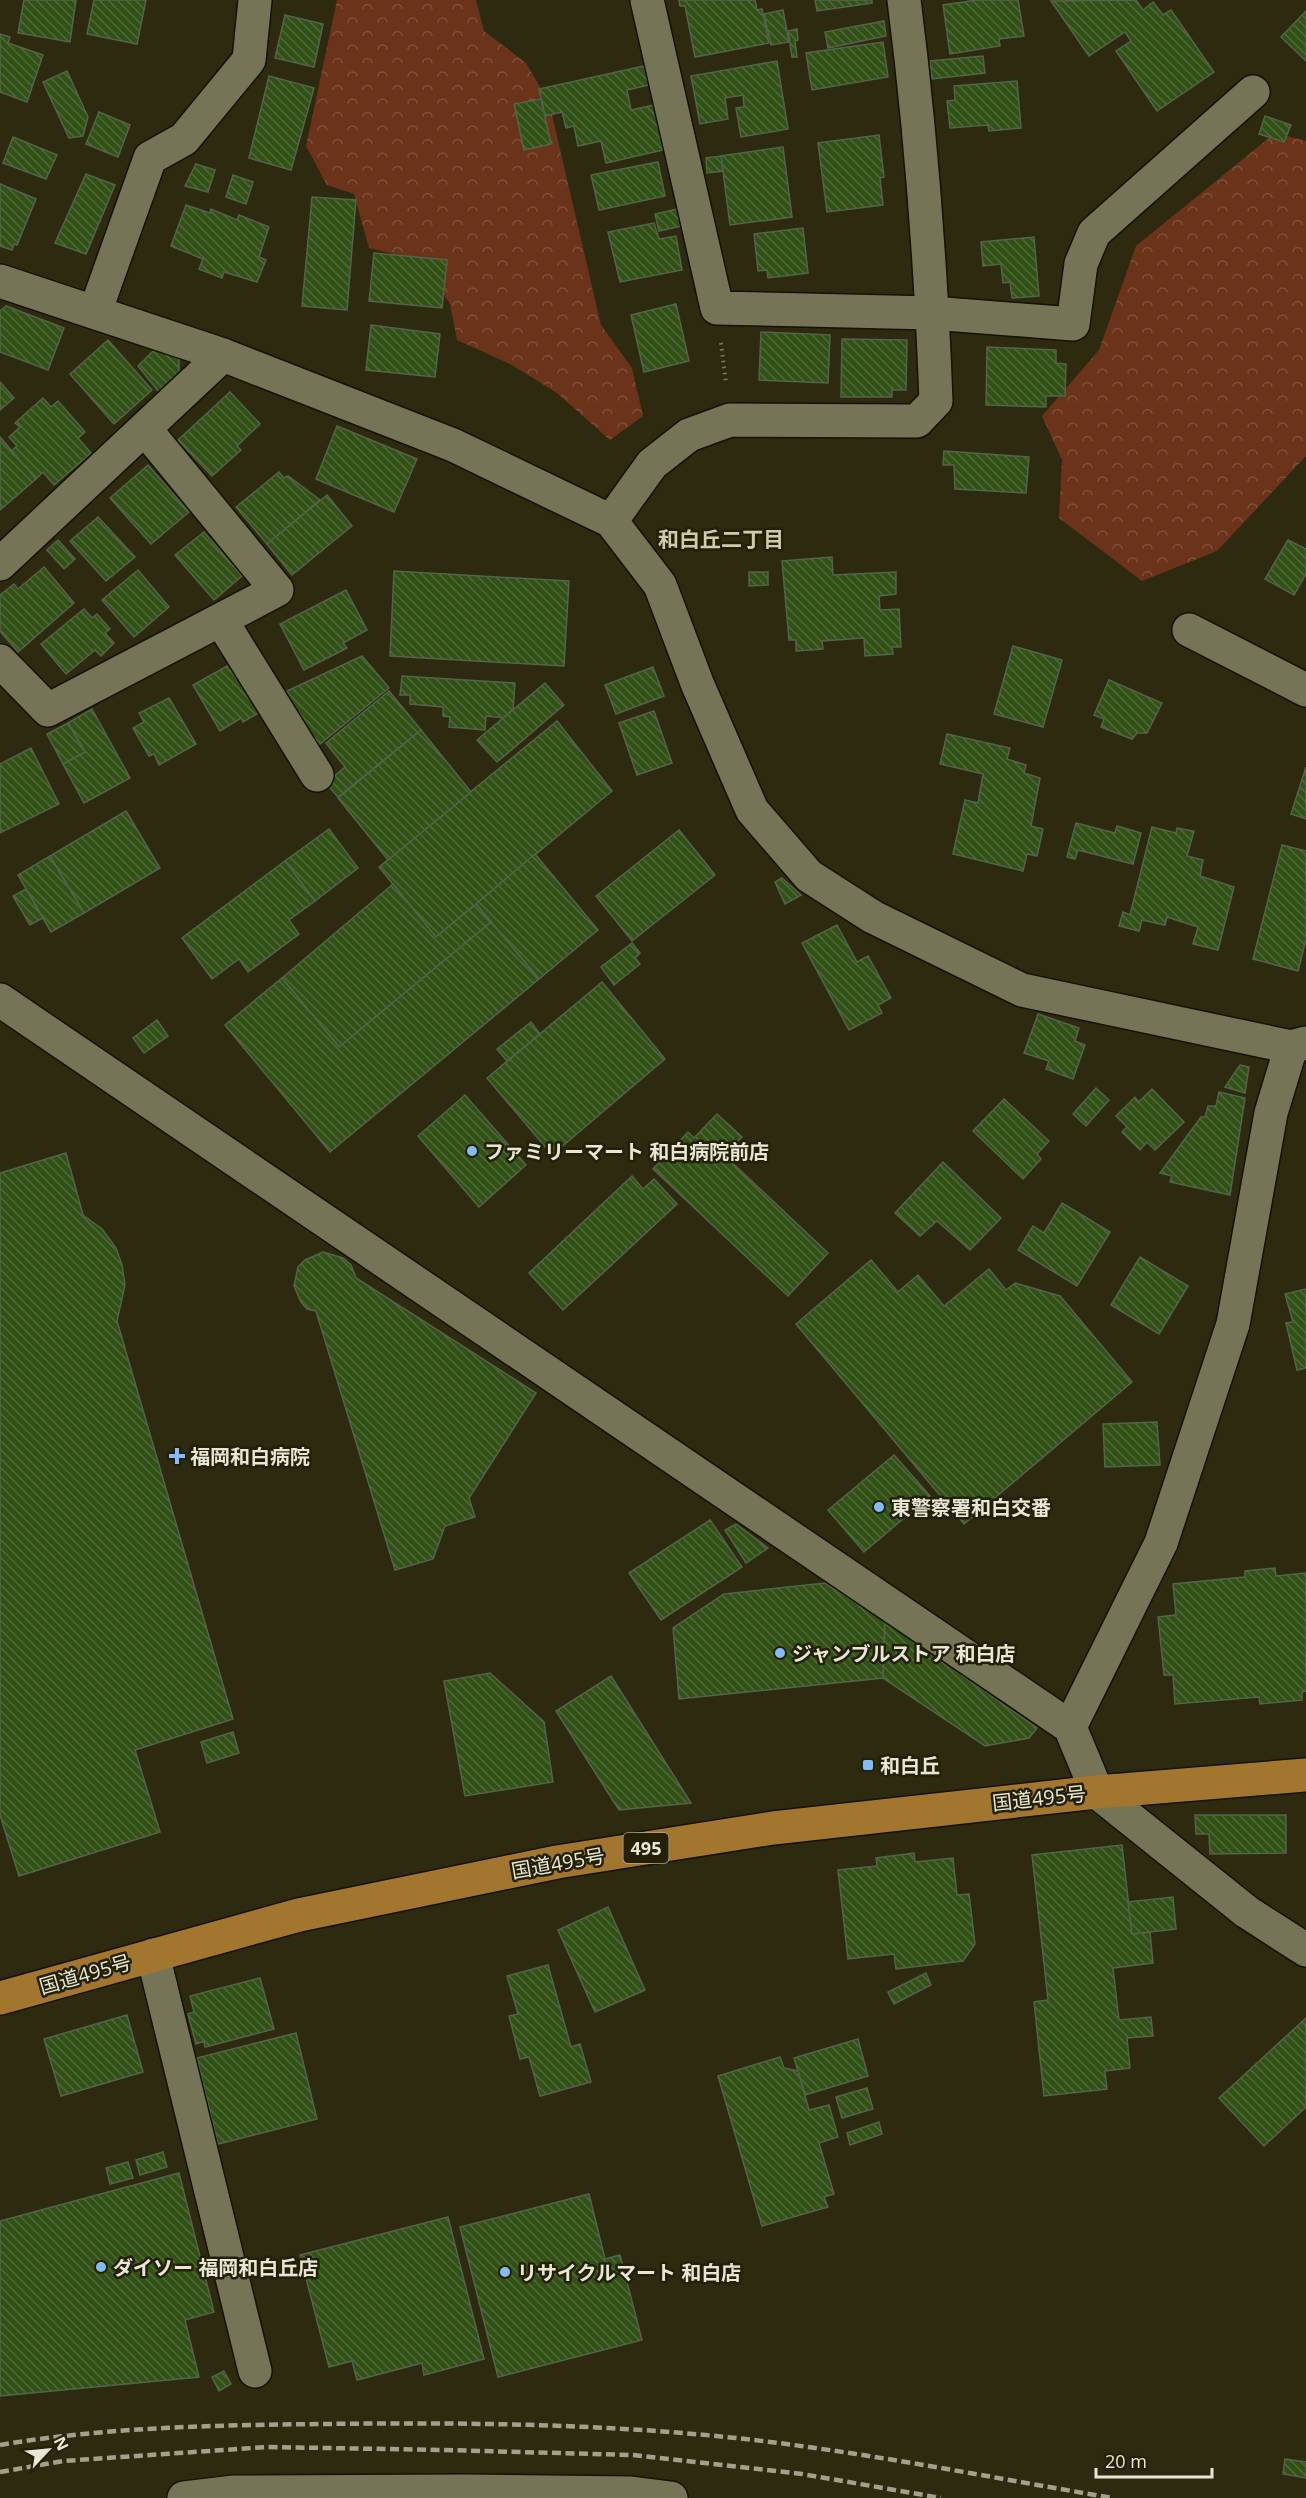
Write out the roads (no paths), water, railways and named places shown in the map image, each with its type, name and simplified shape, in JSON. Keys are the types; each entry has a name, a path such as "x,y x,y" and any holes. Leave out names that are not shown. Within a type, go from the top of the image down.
{"highway":[{"name":"国道495号","path":"0,1998 299,1915 557,1862 773,1828 1097,1792 1306,1774"}],"street":[{"path":"95,312 150,158 184,139 249,60 255,0"},
{"path":"647,0 717,308 932,313 1073,324 1081,264 1094,233 1253,93"},
{"path":"611,520 652,464 689,435 730,420 917,421 936,401 932,313 915,92 904,0"},
{"path":"0,281 223,355 453,445 611,520 660,585 697,683 752,810 809,876 873,917 1022,990 1299,1045 1271,1113 1229,1335 1161,1543 1070,1727"},
{"path":"0,564 223,355"},
{"path":"0,662 48,710 277,591 145,429"},
{"path":"221,620 317,776"},
{"path":"1189,630 1306,690"},
{"path":"0,1000 1070,1727 1097,1792 1247,1912 1306,1950"},
{"path":"153,1955 255,2371"},
{"path":"201,2497 234,2492 319,2495 631,2493 671,2498"}],"railway":[{"path":"0,2445 81,2434 203,2426 385,2423 567,2426 748,2439 922,2465 1113,2498"},
{"path":"0,2472 63,2461 267,2447 633,2455 802,2474 941,2498"}],"place":[{"name":"ファミリーマート 和白病院前店","path":"472,1151"},
{"name":"福岡和白病院","path":"177,1456"},
{"name":"東警察署和白交番","path":"879,1507"},
{"name":"ジャンブルストア 和白店","path":"780,1653"},
{"name":"和白丘","path":"868,1765"},
{"name":"ダイソー 福岡和白丘店","path":"101,2267"},
{"name":"リサイクルマート 和白店","path":"505,2272"}],"district":[{"name":"和白丘二丁目","path":"721,539"}]}
